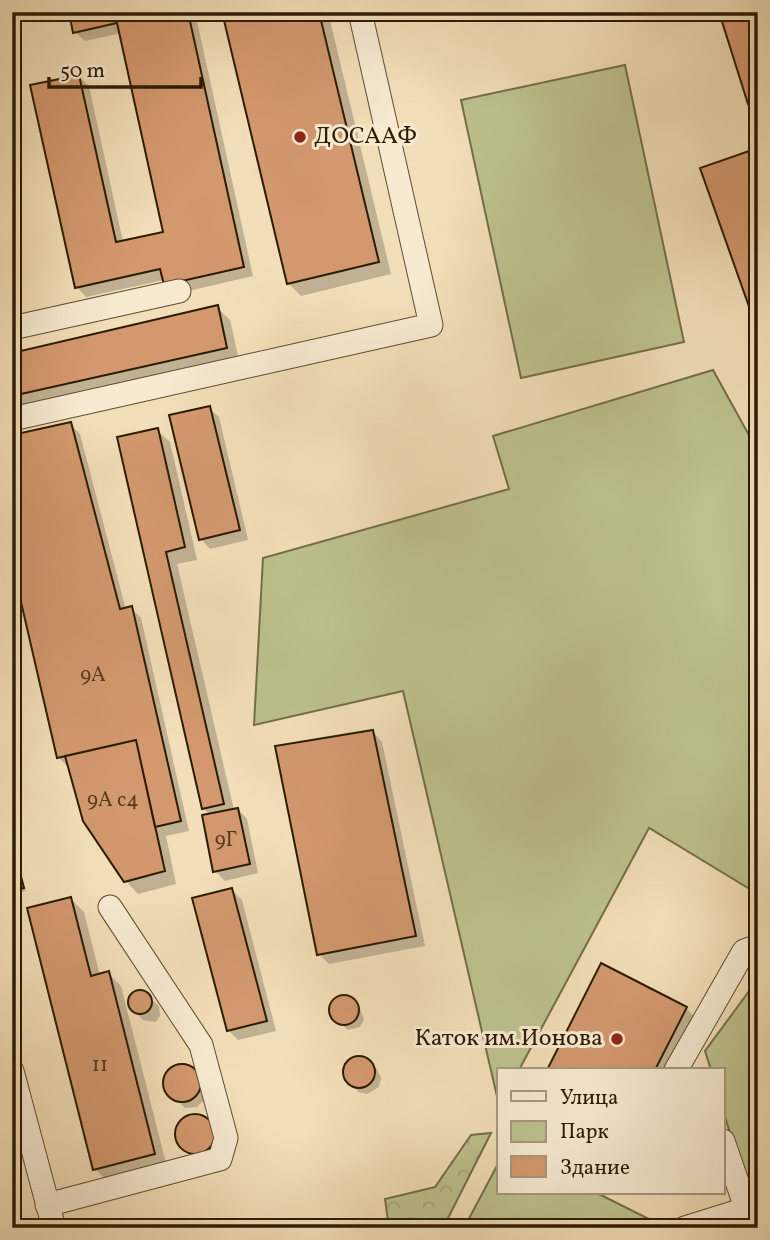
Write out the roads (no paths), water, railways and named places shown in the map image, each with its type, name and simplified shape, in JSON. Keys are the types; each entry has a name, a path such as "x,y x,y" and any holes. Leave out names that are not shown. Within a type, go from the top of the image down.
{"street":[{"path":"12,419 431,325 360,12"},
{"path":"12,328 179,291"},
{"path":"47,1205 220,1159 226,1138 201,1045 110,907"},
{"path":"677,1068 744,951 758,946"},
{"path":"689,1045 697,1068"},
{"path":"12,1071 18,1119 54,1228"},
{"path":"685,1228 750,1218 724,1144"}],"place":[{"name":"ДОСААФ","path":"300,137"},
{"name":"Каток им.Ионова","path":"617,1039"}]}
